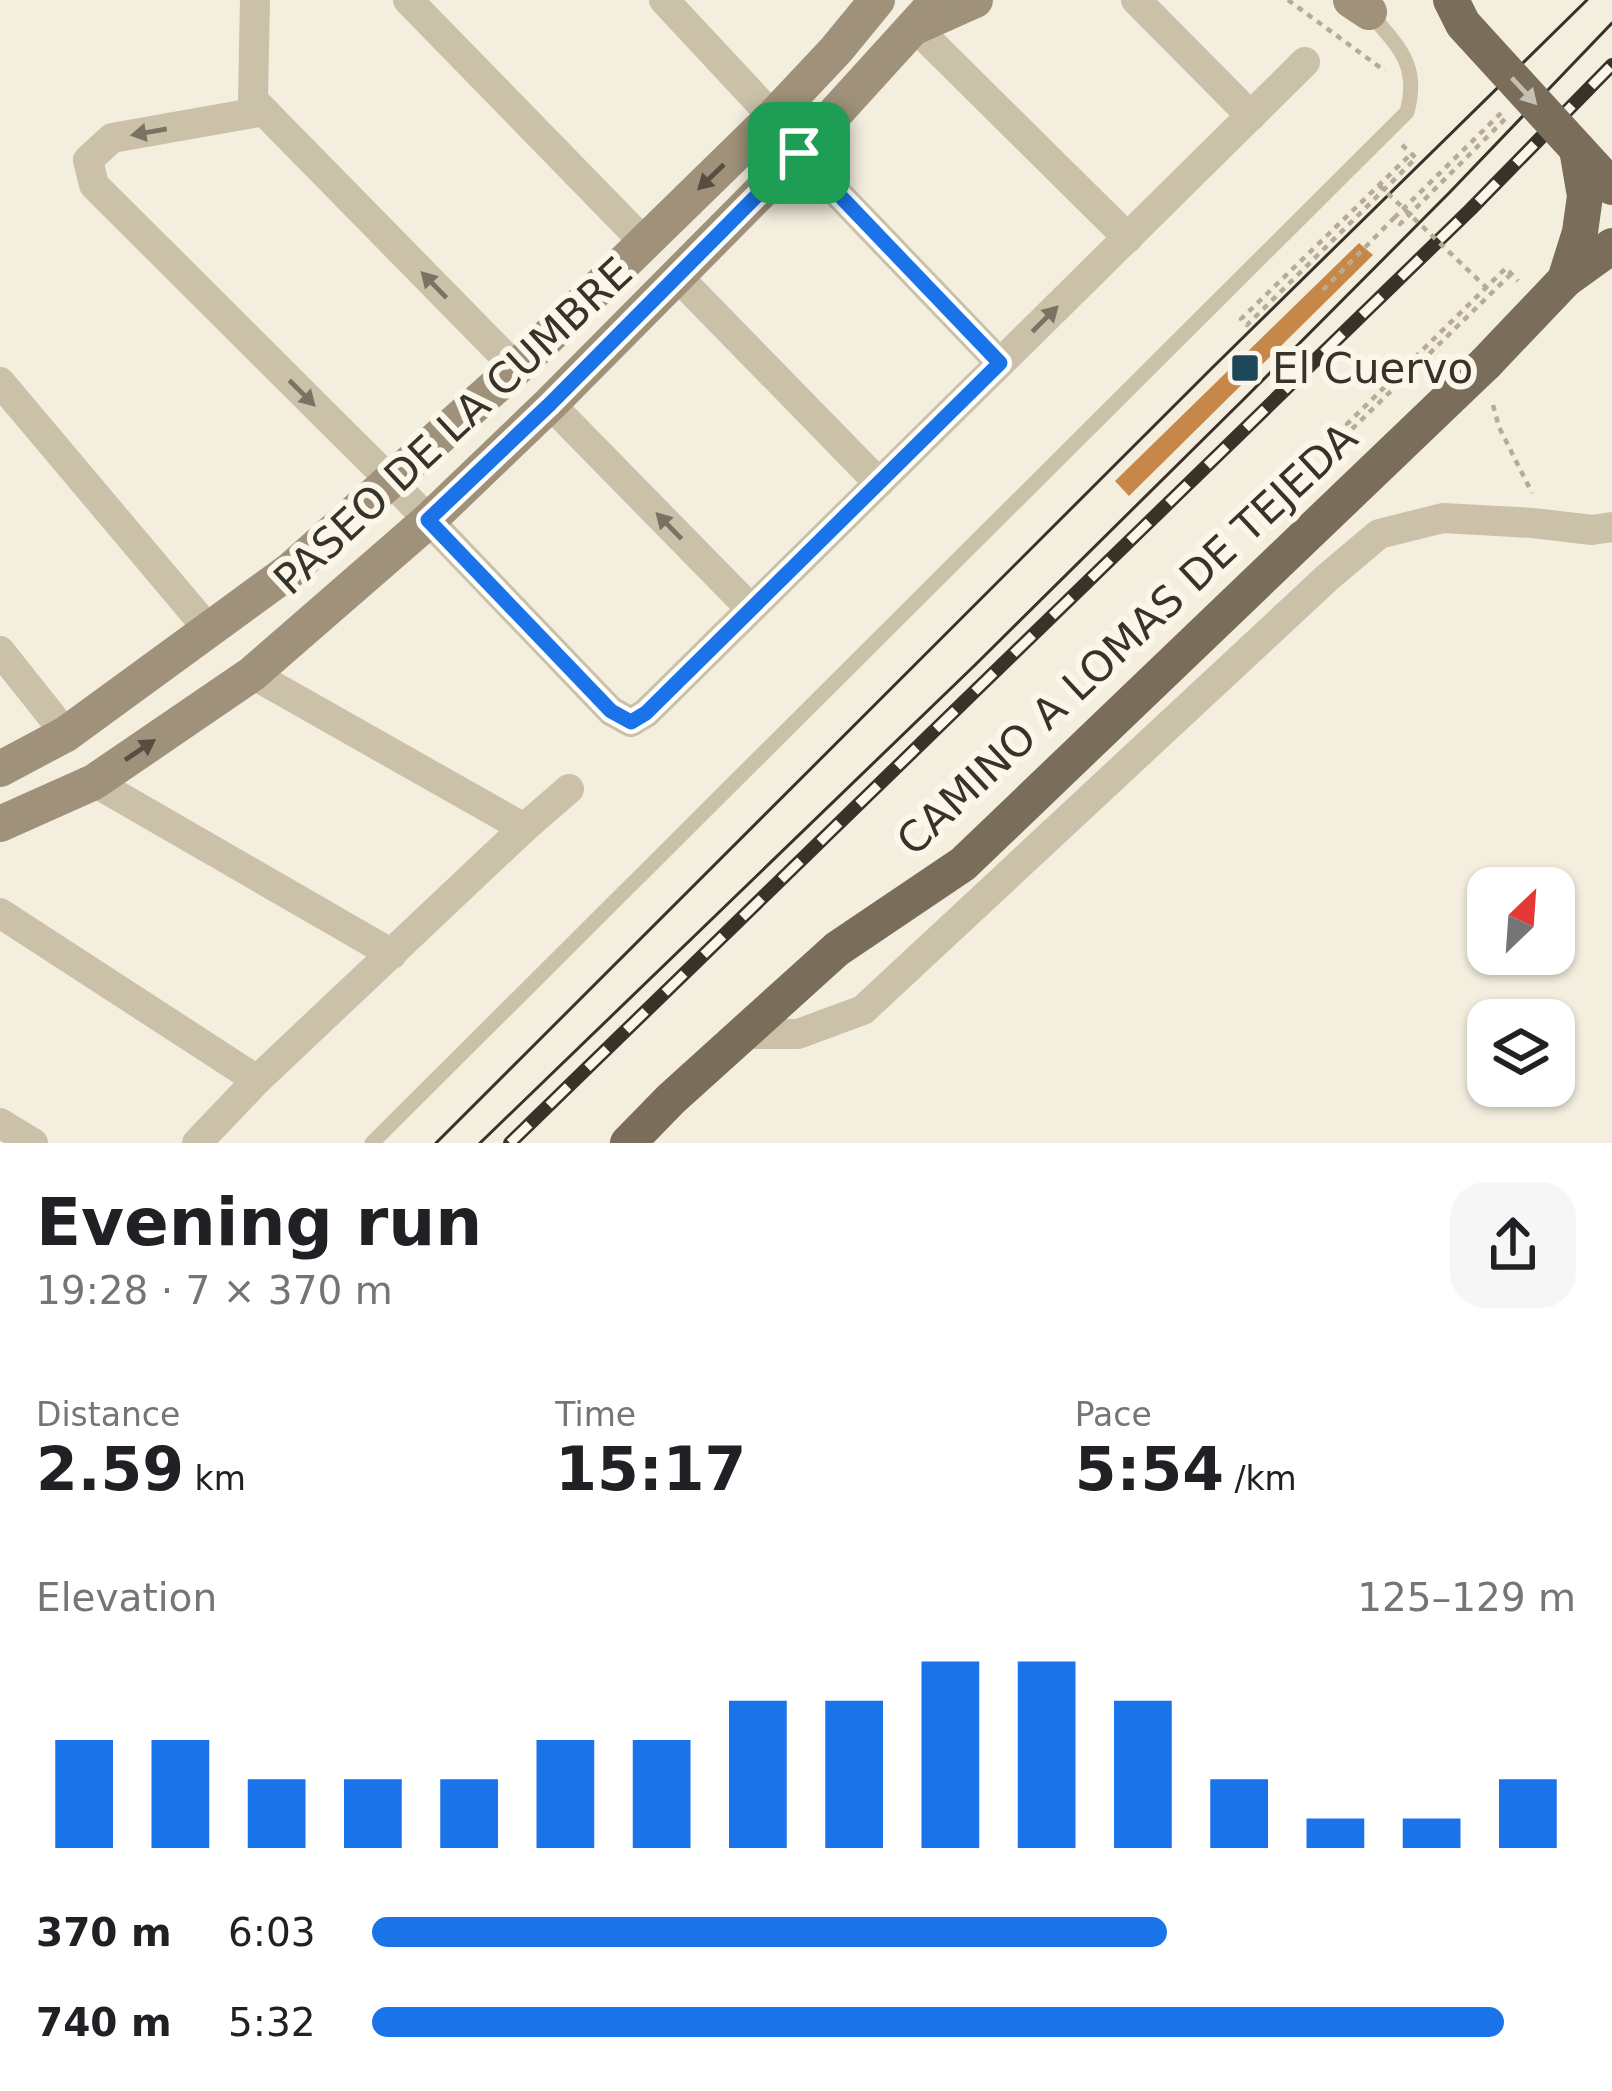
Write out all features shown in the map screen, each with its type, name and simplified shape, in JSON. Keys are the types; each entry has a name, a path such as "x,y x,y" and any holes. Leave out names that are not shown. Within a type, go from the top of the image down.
{"main road":[{"path":"1451,0 1463,24 1612,187"},
{"name":"CAMINO A LOMAS DE TEJEDA","path":"1565,280 1586,196 1577,148"},
{"name":"CAMINO A LOMAS DE TEJEDA","path":"628,1143 837,949 963,864 1492,376 1565,280 1612,246"}],"street":[{"path":"255,0 253,100 516,368"},
{"path":"408,0 644,242"},
{"path":"664,0 773,117"},
{"name":"PASEO DE LA CUMBRE","path":"0,770 66,734 292,569 516,368 773,117 874,0"},
{"name":"PASEO DE LA CUMBRE","path":"0,824 94,782 252,674 428,520 550,404 799,153 927,14 975,0"},
{"path":"1136,0 1251,116"},
{"path":"927,14 1128,238"},
{"path":"264,110 112,139 88,160 94,185 390,480 611,711 631,722 646,713 1305,62"},
{"path":"799,153 1000,363"},
{"path":"677,276 879,483"},
{"path":"0,382 209,630"},
{"path":"550,404 751,609"},
{"path":"746,1034 798,1034 863,1010 1379,534 1443,518 1592,530 1612,527"},
{"path":"0,651 66,734"},
{"path":"252,674 524,828"},
{"path":"94,782 392,954"},
{"path":"196,1143 257,1080 569,789"},
{"path":"0,913 257,1080"},
{"path":"0,1123 33,1143"}],"lane":[{"path":"372,1143 1407,112 1414,87 1405,54 1360,6"}],"path":[{"path":"1288,0 1388,73"},
{"path":"1323,290 1403,208 1506,108 1511,113 1400,224 1394,218"},
{"path":"1389,132 1416,158 1247,325 1241,319 1411,154"},
{"path":"1379,185 1492,293"},
{"path":"1511,274 1352,429 1347,424 1506,268 1527,289"},
{"path":"1492,376 1492,404 1532,492 1533,523"}],"building":[{"name":"El Cuervo","path":"1359,243 1373,255 1129,496 1115,481"}],"tram line":[{"path":"436,1143 1587,0"},
{"path":"480,1143 1246,397 1612,23"}],"railway":[{"path":"510,1143 1471,209 1612,65"}],"place":[{"name":"El Cuervo","path":"1245,368"}],"route":[{"path":"799,153 1000,363 646,713 631,722 611,711 428,520 799,153"}]}
